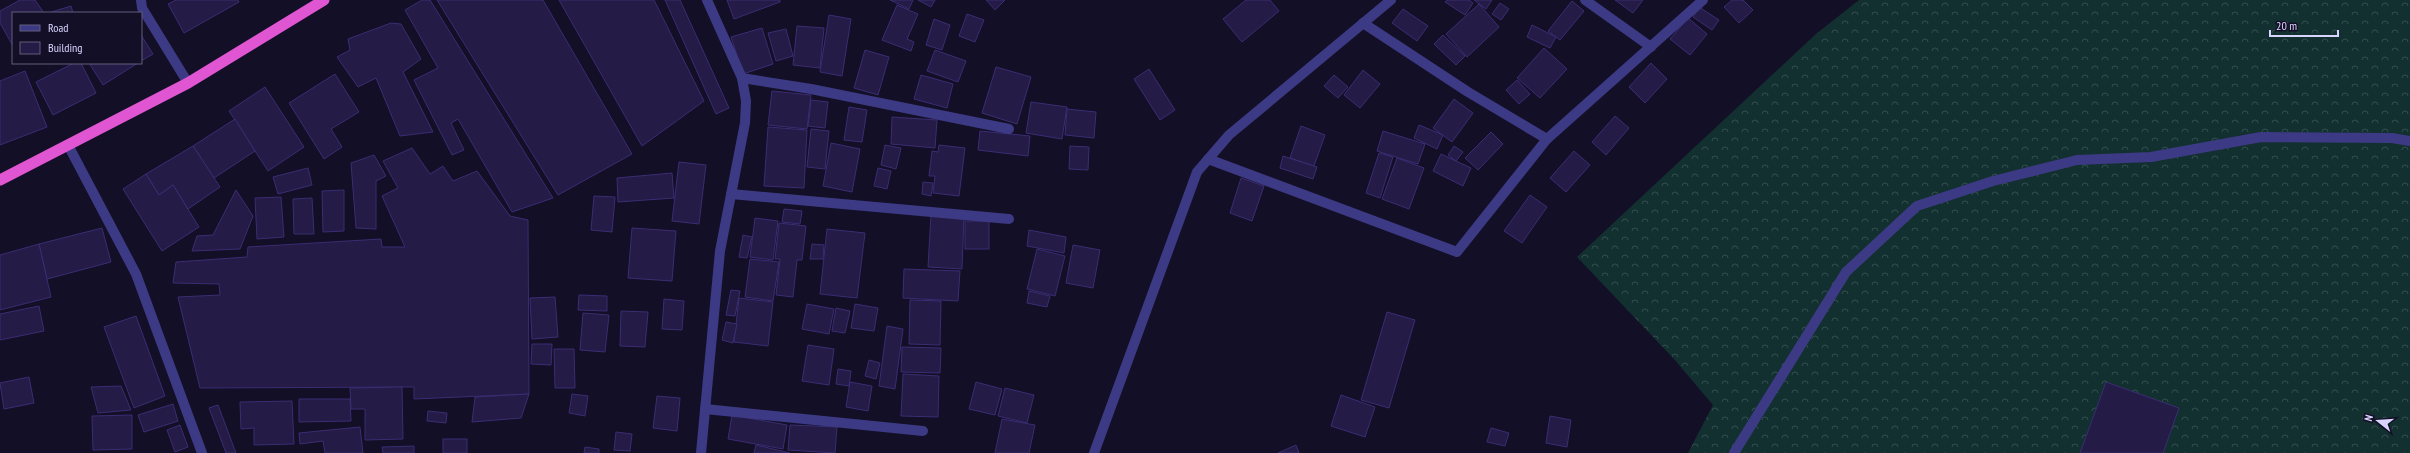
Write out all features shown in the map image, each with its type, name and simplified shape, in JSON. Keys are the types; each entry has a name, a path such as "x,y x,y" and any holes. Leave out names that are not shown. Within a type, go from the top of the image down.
{"highway":[{"path":"0,180 188,83 324,0"}],"street":[{"path":"141,0 142,8 188,83"},
{"path":"701,453 720,251 745,123 746,101 742,78 707,0"},
{"path":"1094,453 1197,172 1229,136 1363,23 1379,4 1391,0"},
{"path":"1586,0 1651,47"},
{"path":"1208,159 1457,252 1547,139 1703,0"},
{"path":"1363,23 1468,92 1547,139"},
{"path":"742,78 1009,129"},
{"path":"1734,453 1846,272 1916,206 1994,181 2077,160 2151,157 2262,137 2392,138 2410,141"},
{"path":"68,145 136,274 202,453"},
{"path":"731,194 1009,219"},
{"path":"705,409 923,431"}],"green space":[{"path":"1859,0 2410,0 2410,453 1688,453 1713,405 1674,359 1577,257 1816,34"}],"building":[{"path":"20,0 35,0 43,12 12,12 12,44 0,23 0,11"},
{"path":"176,0 238,0 239,2 184,33 168,4"},
{"path":"422,0 430,0 553,198 512,212 458,119 451,123 464,150 452,155 414,80 438,68 405,10"},
{"path":"437,0 543,0 632,154 558,195"},
{"path":"559,0 654,0 704,101 642,146"},
{"path":"665,0 680,0 729,108 716,114"},
{"path":"727,0 780,0 780,2 734,19"},
{"path":"890,0 913,0 909,9"},
{"path":"918,0 935,0 931,7"},
{"path":"986,0 1005,0 995,10"},
{"path":"1246,0 1270,0 1279,11 1242,42 1223,19"},
{"path":"1447,0 1469,0 1473,3 1465,15 1445,2"},
{"path":"1474,0 1492,0 1486,9"},
{"path":"1615,0 1643,0 1633,13"},
{"path":"1732,0 1743,0 1753,10 1739,23 1724,7"},
{"path":"1572,1 1584,11 1560,40 1548,31"},
{"path":"1500,3 1509,9 1501,20 1492,14"},
{"path":"1479,4 1499,27 1467,57 1446,34"},
{"path":"897,5 918,14 907,39 914,42 911,51 882,40"},
{"path":"71,6 73,12 51,12"},
{"path":"1699,7 1719,20 1712,30 1693,17"},
{"path":"1403,9 1428,26 1417,41 1392,23"},
{"path":"967,14 984,20 975,42 959,36"},
{"path":"829,15 851,19 842,76 820,72"},
{"path":"1688,18 1707,34 1690,55 1670,39"},
{"path":"934,19 950,25 942,50 926,45"},
{"path":"391,23 401,24 421,59 403,72 433,132 400,136 376,78 358,87 337,57 350,50 348,39"},
{"path":"1532,25 1556,37 1550,48 1527,37"},
{"path":"797,26 824,28 820,68 793,65"},
{"path":"762,28 773,64 743,74 731,37"},
{"path":"786,29 793,56 776,61 768,33"},
{"path":"1443,35 1465,56 1456,65 1434,44"},
{"path":"142,37 153,54 142,60"},
{"path":"1544,48 1567,69 1540,98 1517,78"},
{"path":"865,50 889,57 878,95 854,88"},
{"path":"935,50 966,61 958,82 927,71"},
{"path":"1651,63 1667,79 1645,103 1629,87"},
{"path":"72,64 82,64 96,93 53,115 36,82"},
{"path":"90,64 136,64 103,85"},
{"path":"996,67 1031,77 1017,124 982,113"},
{"path":"1149,69 1175,110 1160,120 1134,79"},
{"path":"1363,70 1380,84 1360,108 1344,95"},
{"path":"25,71 47,127 0,145 0,81"},
{"path":"335,74 359,112 331,129 342,147 324,159 289,103"},
{"path":"921,75 953,84 947,108 914,99"},
{"path":"1334,75 1348,87 1338,98 1324,86"},
{"path":"1517,80 1530,94 1519,104 1506,90"},
{"path":"265,87 304,147 268,171 229,111"},
{"path":"772,91 811,95 807,129 768,125"},
{"path":"1454,99 1473,113 1452,142 1433,128"},
{"path":"811,100 828,102 825,128 808,126"},
{"path":"1031,102 1067,107 1062,139 1026,133"},
{"path":"849,107 867,110 862,142 844,140"},
{"path":"1067,109 1096,112 1094,138 1065,135"},
{"path":"1615,116 1629,128 1606,155 1592,142"},
{"path":"892,117 937,120 935,148 891,144"},
{"path":"235,119 255,151 214,178 193,146"},
{"path":"1419,125 1443,135 1437,149 1414,138"},
{"path":"1301,126 1325,135 1314,166 1290,158"},
{"path":"768,127 807,130 804,188 764,186"},
{"path":"811,129 829,131 825,169 807,167"},
{"path":"980,131 1030,136 1028,156 978,150"},
{"path":"1383,131 1425,144 1418,164 1377,151"},
{"path":"1491,132 1503,144 1478,170 1465,158"},
{"path":"831,143 860,149 852,192 823,186"},
{"path":"885,145 901,148 896,169 881,165"},
{"path":"939,145 965,148 959,196 933,193 935,176 929,176 932,151 938,152"},
{"path":"193,146 220,187 188,209 173,185 159,195 146,174"},
{"path":"1070,146 1089,147 1088,170 1069,169"},
{"path":"1454,146 1463,152 1456,161 1448,155"},
{"path":"412,148 430,174 443,166 453,181 477,171 510,216 528,220 529,394 414,399 414,387 200,388 178,297 220,295 219,284 173,283 176,262 247,257 248,247 381,239 382,247 405,247 382,196 398,188 383,161"},
{"path":"1574,151 1590,165 1566,192 1550,178"},
{"path":"1379,153 1393,157 1380,198 1366,193"},
{"path":"1441,154 1471,168 1463,186 1433,171"},
{"path":"374,155 386,176 376,181 376,229 356,228 351,163"},
{"path":"1283,156 1317,167 1313,179 1280,168"},
{"path":"1397,158 1424,168 1409,209 1382,199"},
{"path":"679,162 706,165 699,224 672,221"},
{"path":"308,168 312,185 278,194 273,177"},
{"path":"878,168 891,171 887,189 874,186"},
{"path":"672,173 674,198 618,202 617,178"},
{"path":"146,174 159,195 173,185 199,227 162,251 123,189"},
{"path":"1241,178 1264,186 1252,221 1230,213"},
{"path":"923,182 933,183 931,196 922,194"},
{"path":"236,190 253,216 240,249 192,251 197,236 213,235"},
{"path":"344,190 344,231 323,232 322,191"},
{"path":"1530,195 1547,207 1522,243 1504,231"},
{"path":"594,196 615,197 612,232 591,230"},
{"path":"281,197 284,237 257,239 255,198"},
{"path":"312,198 314,234 294,234 293,199"},
{"path":"784,209 802,211 800,224 782,222"},
{"path":"931,215 964,216 962,269 928,267"},
{"path":"755,218 778,221 773,260 750,257"},
{"path":"965,221 989,221 989,249 965,249"},
{"path":"779,223 806,226 802,260 797,260 793,297 776,295 780,259 775,259"},
{"path":"102,228 111,262 47,279 39,244"},
{"path":"632,228 676,231 672,281 628,278"},
{"path":"827,229 865,233 857,298 820,294"},
{"path":"1029,230 1066,237 1064,253 1027,246"},
{"path":"743,235 752,237 747,258 739,257"},
{"path":"39,244 51,297 0,310 0,255"},
{"path":"812,244 824,245 823,259 810,259"},
{"path":"1073,245 1100,250 1093,288 1066,283"},
{"path":"1037,249 1065,256 1055,296 1027,289"},
{"path":"750,259 779,262 773,301 745,297"},
{"path":"904,269 960,271 958,301 903,298"},
{"path":"731,290 740,291 735,316 726,315"},
{"path":"1029,291 1050,296 1047,307 1027,303"},
{"path":"579,295 607,296 607,311 578,310"},
{"path":"555,297 558,337 532,339 530,298"},
{"path":"739,298 773,302 768,346 734,342"},
{"path":"664,299 684,301 682,330 662,329"},
{"path":"910,300 941,301 940,345 909,344"},
{"path":"807,304 834,309 829,334 802,329"},
{"path":"855,304 878,308 874,331 851,328"},
{"path":"39,306 44,331 0,340 0,314"},
{"path":"836,308 850,311 845,333 832,331"},
{"path":"621,311 648,312 645,347 620,346"},
{"path":"1387,312 1415,320 1389,408 1361,400"},
{"path":"583,313 609,315 605,352 580,350"},
{"path":"136,316 165,396 134,408 104,327"},
{"path":"726,322 737,324 733,343 722,340"},
{"path":"887,326 903,329 895,389 879,386"},
{"path":"532,344 552,344 551,365 531,364"},
{"path":"808,345 834,349 829,385 802,381"},
{"path":"902,347 941,348 940,373 901,372"},
{"path":"554,349 574,349 575,388 555,388"},
{"path":"869,360 880,363 876,379 865,376"},
{"path":"838,369 851,371 849,386 836,384"},
{"path":"903,374 939,376 938,417 901,416"},
{"path":"29,377 34,403 4,409 0,383"},
{"path":"850,382 872,386 868,411 846,407"},
{"path":"976,382 1002,389 995,415 969,409"},
{"path":"2106,382 2179,408 2163,453 2080,453"},
{"path":"121,386 131,410 98,413 91,387"},
{"path":"402,387 403,439 365,440 365,409 351,409 350,388"},
{"path":"1005,388 1034,395 1027,423 998,416"},
{"path":"529,394 521,418 472,422 475,397"},
{"path":"572,394 588,396 585,416 569,413"},
{"path":"1341,395 1375,407 1365,437 1331,426"},
{"path":"657,396 680,398 677,431 653,428"},
{"path":"299,399 350,399 351,421 299,422"},
{"path":"292,401 294,444 254,445 254,428 241,429 240,402"},
{"path":"173,404 178,421 144,432 138,415"},
{"path":"218,405 236,453 226,453 209,408"},
{"path":"428,411 447,413 446,423 427,421"},
{"path":"132,415 132,449 93,450 92,416"},
{"path":"732,415 787,425 783,449 728,439"},
{"path":"1550,416 1571,420 1567,447 1546,443"},
{"path":"1002,419 1035,425 1029,453 995,453"},
{"path":"180,425 188,447 175,452 167,430"},
{"path":"790,425 837,427 835,453 788,450"},
{"path":"360,427 363,453 325,453 323,441 300,444 299,433"},
{"path":"1491,428 1509,433 1505,446 1487,442"},
{"path":"616,432 632,434 630,451 614,450"},
{"path":"443,439 467,439 467,453 443,453"},
{"path":"756,445 790,453 754,453"},
{"path":"1296,445 1299,453 1278,453"},
{"path":"414,446 414,453 383,453 382,447"},
{"path":"585,447 599,449 599,453 584,453"}]}
